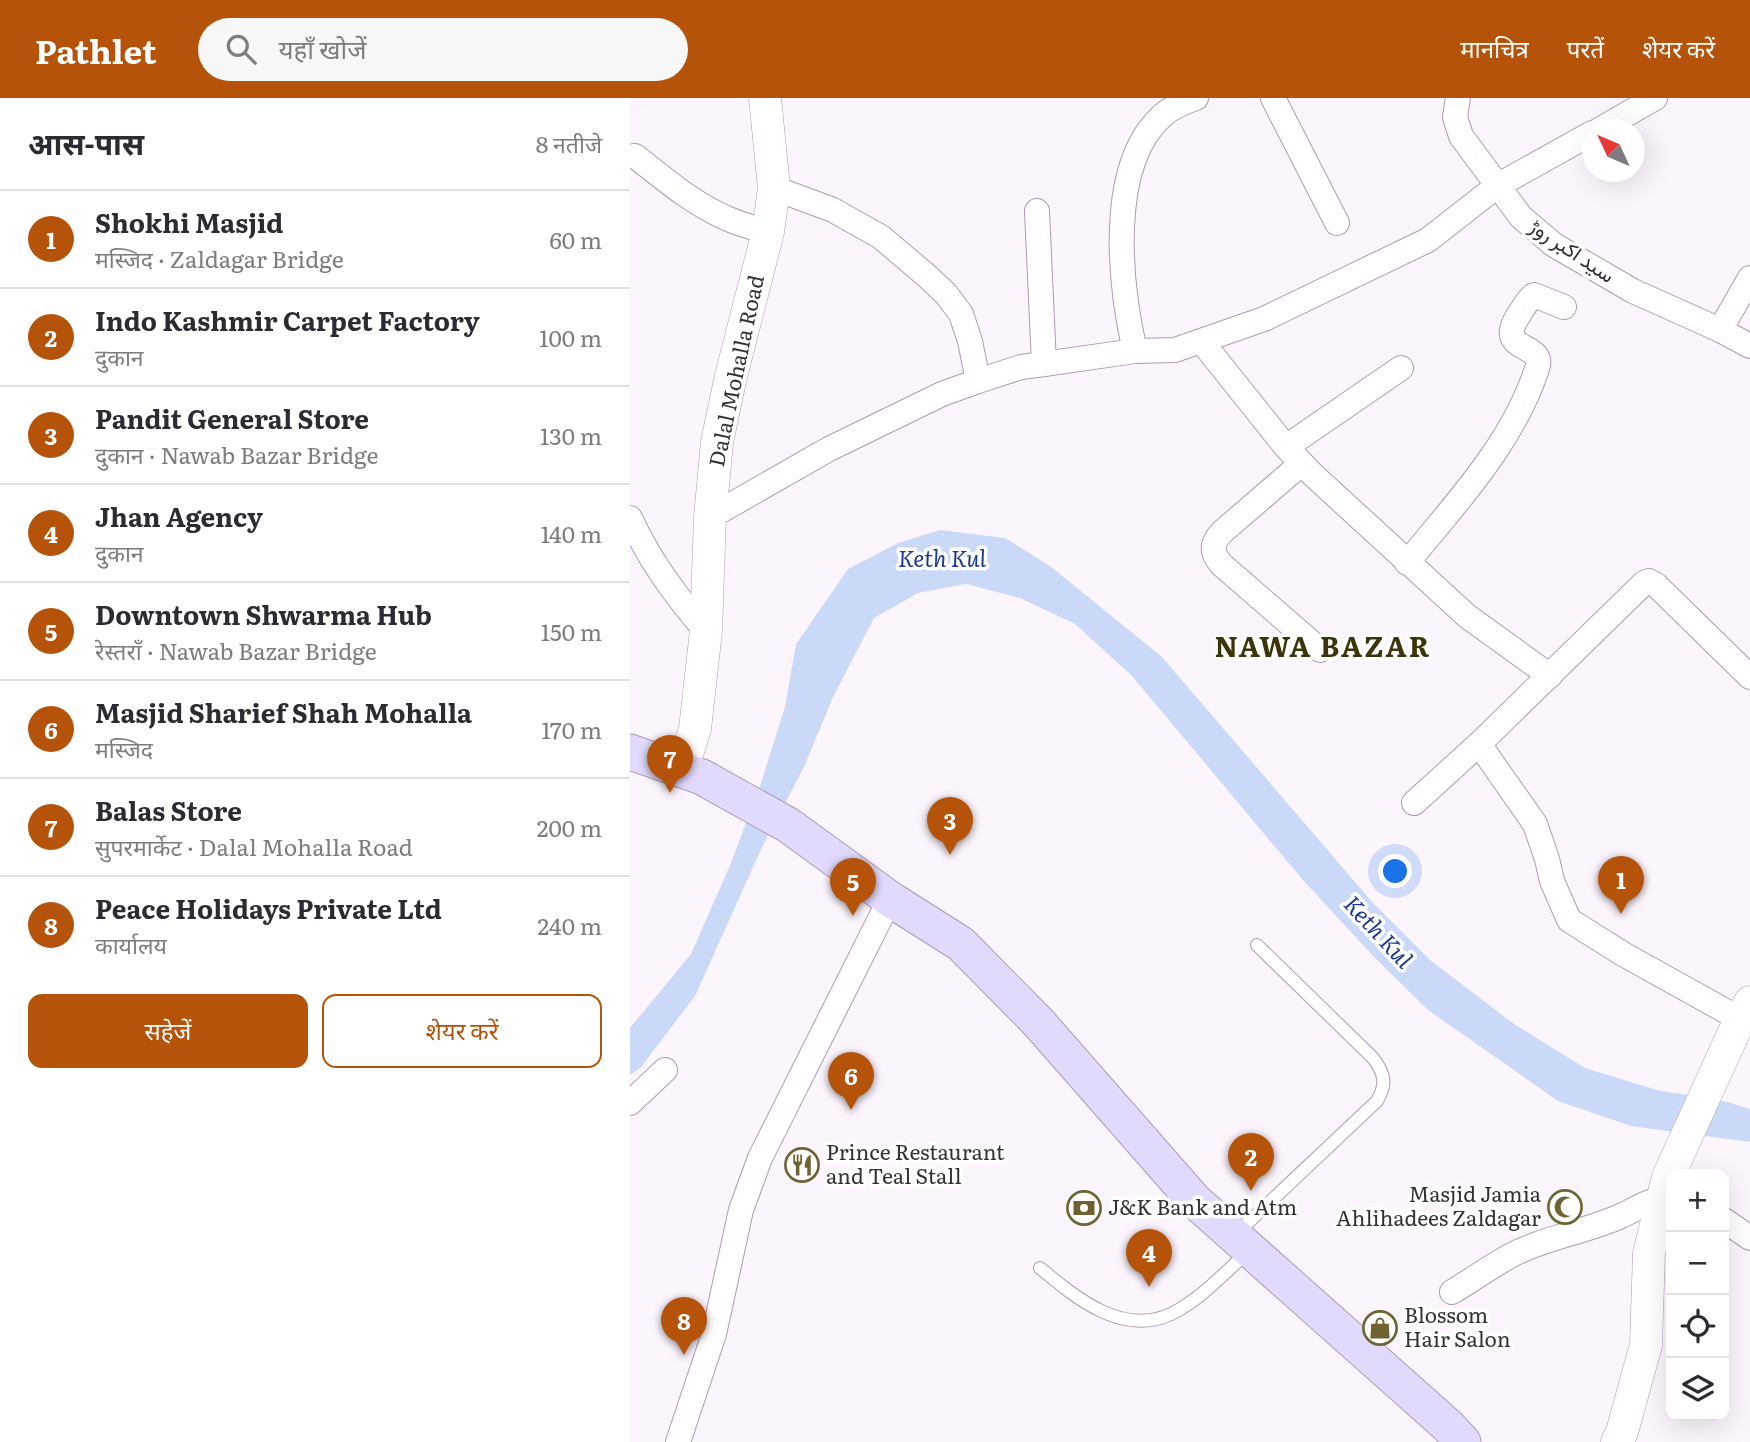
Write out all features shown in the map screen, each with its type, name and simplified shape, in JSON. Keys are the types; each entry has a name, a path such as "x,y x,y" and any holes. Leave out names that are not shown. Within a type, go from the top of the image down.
{"main road":[{"path":"630,752 692,773 788,825 890,899 961,944 1038,1022 1194,1200 1463,1442"}],"street":[{"name":"Dalal Mohalla Road","path":"692,773 706,631 710,517 717,442 768,232 774,188 765,98"},
{"path":"1135,351 1126,315 1122,249 1121,215 1129,176 1142,142 1162,116 1181,103 1196,98"},
{"path":"1273,98 1337,223"},
{"name":"سید اکبر روڑ","path":"1458,98 1455,117 1461,136 1521,217 1554,245 1633,291 1750,346"},
{"path":"1619,119 1656,98"},
{"path":"710,517 829,449 942,394 978,381 1021,367 1044,363 1135,351 1175,350 1264,319 1428,240 1497,186 1582,139"},
{"path":"635,156 683,195 707,209 768,232"},
{"path":"774,188 833,210 881,237 927,276 946,294 961,314 978,381"},
{"path":"1037,211 1044,363"},
{"path":"1720,330 1750,278"},
{"path":"1407,563 1495,454 1519,411 1538,368 1539,359 1514,341 1511,326 1534,295 1564,307"},
{"path":"1202,342 1294,455 1466,616 1549,676"},
{"path":"1320,650 1222,565 1214,556 1213,547 1221,533 1294,455 1401,368"},
{"path":"630,518 645,551 671,590 706,631"},
{"path":"1414,803 1479,744 1638,586 1649,581 1657,585 1750,677"},
{"path":"1479,744 1535,824 1552,881 1569,920 1740,1022 1671,1169"},
{"path":"678,1442 714,1334 741,1210 760,1158 890,899"},
{"path":"630,1104 664,1070"},
{"path":"1452,1292 1520,1251 1600,1226 1648,1202 1666,1200"},
{"path":"1617,1442 1646,1345 1649,1253 1666,1203"},
{"path":"1729,1223 1750,1238"}],"lane":[{"path":"1040,1268 1094,1309 1131,1319 1149,1320 1169,1315 1187,1305 1377,1101 1384,1089 1384,1076 1373,1058 1256,945"}],"water":[{"name":"Keth Kul","path":"940,530 1005,538 1050,566 1162,657 1373,903 1430,960 1514,1024 1585,1068 1657,1090 1728,1102 1750,1109 1750,1142 1631,1126 1558,1101 1428,1010 1373,956 1302,879 1132,676 1075,624 1020,598 966,584 918,593 874,618 833,697 804,767 763,845 695,996 641,1067 630,1075 630,1028 691,954 731,863 761,783 785,707 796,644 848,569 898,543"}],"place":[{"name":"Balas Store","path":"670,793"},
{"name":"Pandit General Store","path":"950,855"},
{"name":"Shokhi Masjid","path":"1621,914"},
{"name":"Downtown Shwarma Hub","path":"853,916"},
{"name":"Masjid Sharief Shah Mohalla","path":"851,1110"},
{"name":"Prince Restaurant and Teal Stall","path":"802,1165"},
{"name":"Indo Kashmir Carpet Factory","path":"1251,1191"},
{"name":"Masjid Jamia Ahlihadees Zaldagar","path":"1565,1207"},
{"name":"J&K Bank and Atm","path":"1084,1208"},
{"name":"Jhan Agency","path":"1149,1287"},
{"name":"Blossom Hair Salon","path":"1380,1328"},
{"name":"Peace Holidays Private Ltd","path":"684,1355"}],"district":[{"name":"NAWA BAZAR","path":"1323,647"}]}
